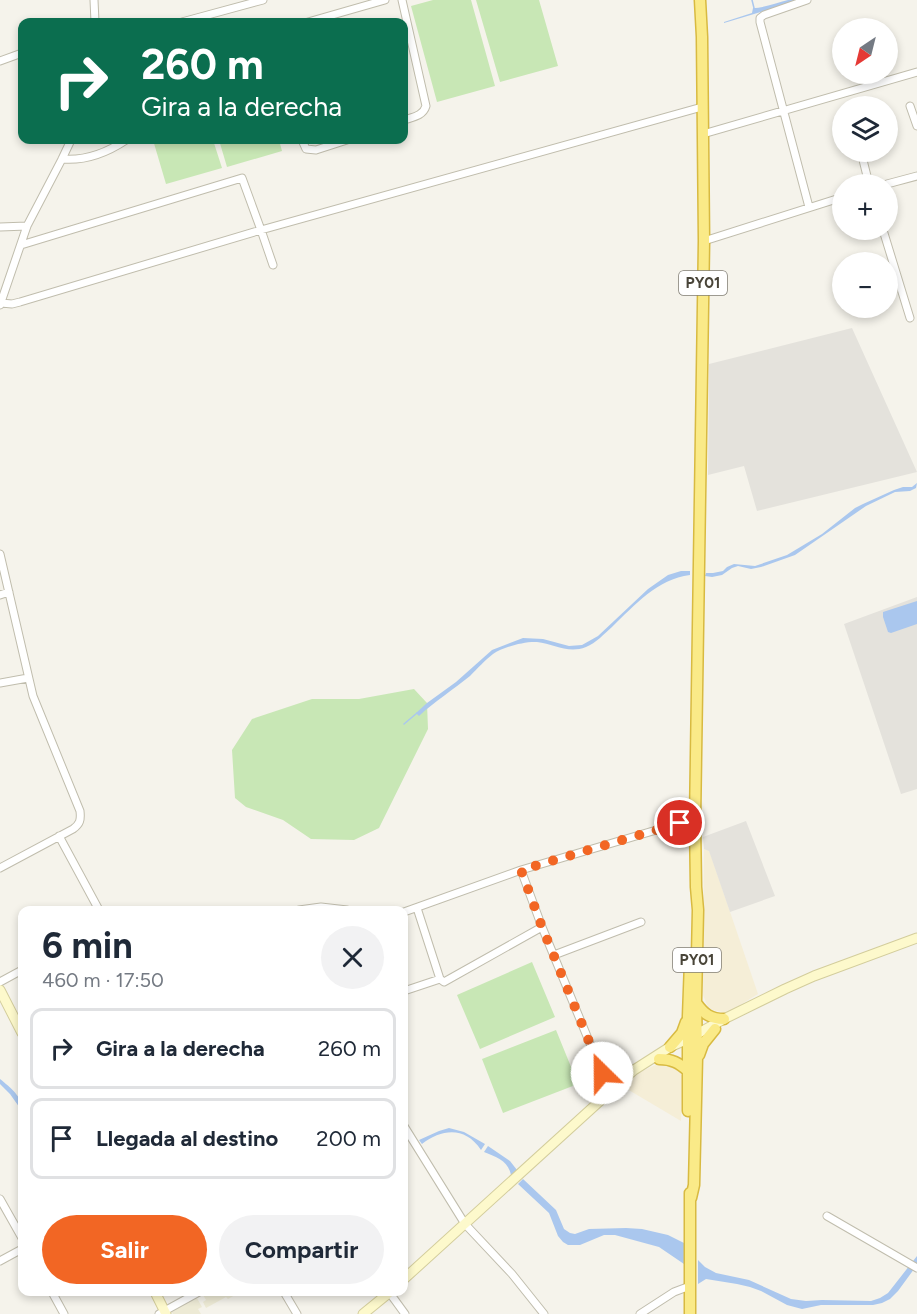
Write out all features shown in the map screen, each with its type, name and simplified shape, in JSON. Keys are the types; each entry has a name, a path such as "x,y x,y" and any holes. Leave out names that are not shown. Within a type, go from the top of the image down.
{"highway":[{"name":"PY01","path":"691,1198 688,1185 688,1071 697,1003 699,910 696,887 695,820 704,241 700,0"},
{"name":"PY01","path":"690,1314 691,1198 694,1185 697,1058 688,1016 692,912 696,887"},
{"path":"697,1003 710,1017 723,1019"},
{"path":"670,1047 682,1033 688,1016"},
{"path":"697,1058 703,1044 715,1029"},
{"path":"659,1059 672,1060 688,1071"}],"main road":[{"path":"628,1077 723,1019 814,976 917,938"},
{"path":"0,990 18,1025"},
{"path":"408,1275 634,1070 670,1047 715,1029 764,1003 768,998"},
{"path":"157,1296 163,1313"},
{"path":"363,1314 384,1296"}],"street":[{"path":"94,0 95,18"},
{"path":"197,18 262,0"},
{"path":"322,18 385,0"},
{"path":"402,0 406,18"},
{"path":"807,0 764,15 760,18 760,22 809,207"},
{"path":"408,26 426,106 421,114 408,119"},
{"path":"0,61 18,54"},
{"path":"704,134 917,72"},
{"path":"910,106 917,126"},
{"path":"69,144 27,226 0,304 20,302 261,230 702,108"},
{"path":"62,159 93,156 119,144"},
{"path":"304,144 306,149 313,150 333,144"},
{"path":"898,181 917,176"},
{"path":"21,245 242,178 273,265"},
{"path":"704,241 832,200"},
{"path":"0,227 27,226"},
{"path":"886,240 910,318"},
{"path":"0,554 33,696 81,818 78,825 0,868"},
{"path":"0,595 9,592"},
{"path":"0,683 28,678"},
{"path":"408,911 521,870 695,820"},
{"path":"59,836 97,906"},
{"path":"521,870 610,1092"},
{"path":"417,908 440,979 444,982 542,927"},
{"path":"554,955 641,922"},
{"path":"0,982 18,972"},
{"path":"408,990 440,979"},
{"path":"408,1132 465,1224 512,1274 544,1314"},
{"path":"0,1199 18,1231"},
{"path":"827,1216 914,1266"},
{"path":"0,1261 18,1251"},
{"path":"640,1314 674,1292 690,1285"},
{"path":"54,1296 64,1314"},
{"path":"163,1313 192,1296"},
{"path":"286,1296 297,1314"},
{"path":"392,1296 405,1314"}],"shaded area":[{"path":"852,328 917,472 757,511 744,466 708,475 709,364"},
{"path":"917,597 917,789 901,794 844,624"},
{"path":"746,821 775,896 730,912 709,851 704,849 703,837"},
{"path":"704,849 709,850 758,994 727,1013 708,1007 703,995"},
{"path":"660,1063 676,1067 683,1077 681,1121 622,1086 640,1072"},
{"path":"204,1296 233,1296 228,1299 226,1297 206,1308 203,1302 206,1300"},
{"path":"197,1298 202,1307 198,1309 201,1314 173,1314 171,1311"}],"green space":[{"path":"433,0 471,0 495,86 437,102 411,6"},
{"path":"476,0 539,0 558,66 500,82"},
{"path":"154,144 214,144 222,168 166,184"},
{"path":"220,144 280,144 282,151 227,167"},
{"path":"414,689 427,703 428,729 379,828 354,840 311,839 283,820 246,807 235,798 232,750 252,719 312,699 359,699"},
{"path":"532,962 555,1017 480,1049 457,995"},
{"path":"556,1030 578,1084 503,1113 482,1059"}],"water":[{"path":"788,0 800,0 724,23 752,13 753,8"},
{"path":"917,483 916,488 910,491 895,492 866,506 795,555 761,567 751,569 738,566 722,575 705,576 706,573 723,571 734,564 755,566 787,555 822,534 855,508 894,490 912,487"},
{"path":"690,571 690,575 678,577 647,594 590,645 573,649 532,642 502,649 490,656 470,676 419,716 416,713 492,650 523,638 543,639 569,646 582,645 598,636 648,589 668,575"},
{"path":"917,601 917,624 888,632 883,612"},
{"path":"0,1079 12,1089 18,1097 18,1105 10,1094 0,1084"},
{"path":"449,1128 464,1132 485,1144 481,1150 468,1137 453,1132 437,1135 422,1144 419,1140"},
{"path":"488,1146 510,1161 517,1170 511,1175 505,1163 484,1152"},
{"path":"523,1179 556,1210 564,1229 570,1233 575,1234 589,1229 626,1228 668,1235 684,1243 684,1264 659,1247 615,1235 604,1235 580,1245 568,1245 558,1236 549,1213 518,1184"},
{"path":"917,1256 917,1265 898,1291 890,1299 873,1305 821,1305 802,1309 787,1305 750,1287 706,1279 698,1284 698,1260 716,1273 749,1280 791,1299 871,1301 888,1293"}],"waterway":[{"path":"752,0 754,8"},
{"path":"404,724 417,713"}],"route":[{"path":"602,1073 521,870 680,823"}]}
